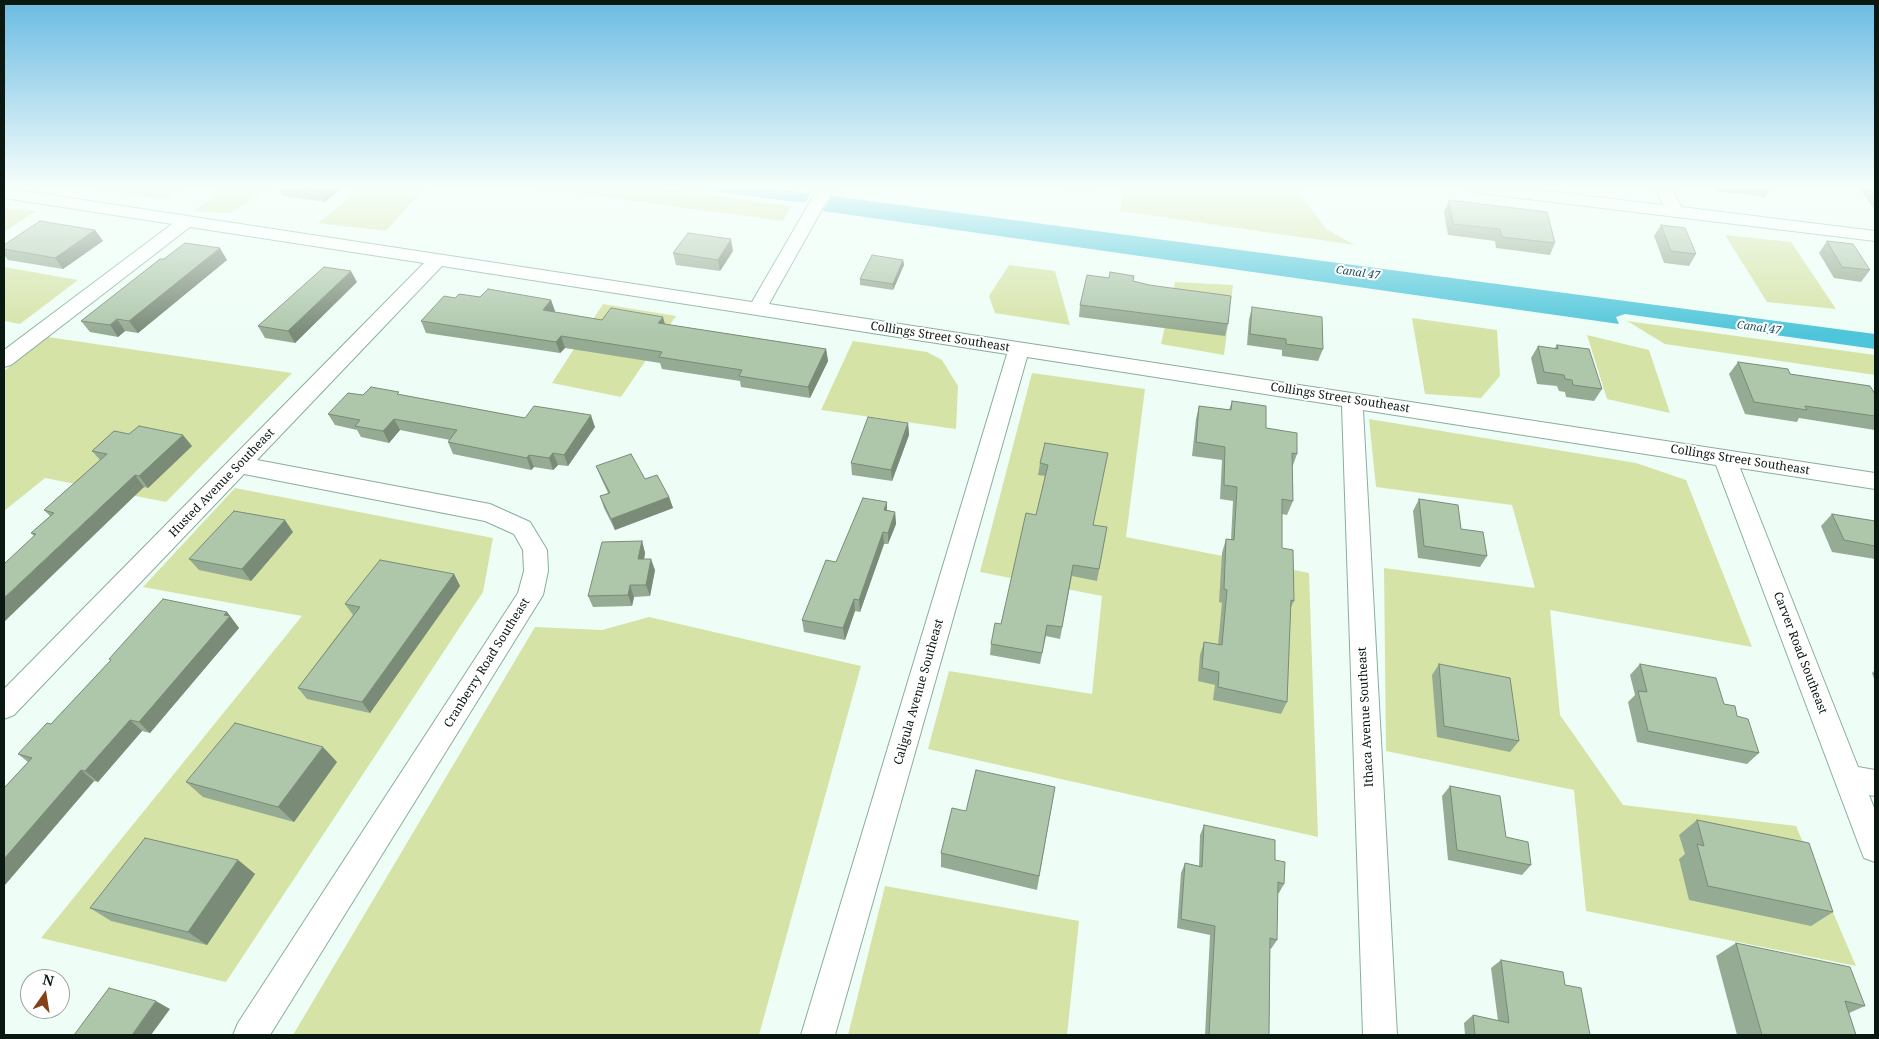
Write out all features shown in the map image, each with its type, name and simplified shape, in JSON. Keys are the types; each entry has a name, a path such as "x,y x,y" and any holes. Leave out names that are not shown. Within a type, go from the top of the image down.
{"street":[{"path":"4,360 167,236"},
{"name":"Collings Street Southeast","path":"282,236 1875,481"},
{"path":"758,308 799,236"},
{"name":"Husted Avenue Southeast","path":"4,707 439,260"},
{"name":"Caligula Avenue Southeast","path":"818,1035 1019,349"},
{"name":"Ithaca Avenue Southeast","path":"1352,400 1380,1035"},
{"name":"Carver Road Southeast","path":"1725,458 1875,848"},
{"name":"Cranberry Road Southeast","path":"240,465 490,513 522,528 535,550 536,571 530,595 250,1035"},
{"path":"1847,778 1875,783"}],"green space":[{"path":"1296,236 1340,236 1355,245"},
{"path":"1726,236 1791,242 1836,309 1767,302"},
{"path":"1009,265 1055,271 1070,325 995,313 989,296"},
{"path":"4,267 78,280 20,324 4,321"},
{"path":"1175,282 1233,285 1224,355 1161,344"},
{"path":"603,304 676,316 621,397 552,383"},
{"path":"1412,318 1497,330 1500,376 1481,398 1425,394"},
{"path":"1627,321 1875,355 1875,375 1665,344"},
{"path":"1587,335 1649,350 1670,413 1607,399"},
{"path":"48,337 292,373 166,502 45,478 4,511 4,371"},
{"path":"853,341 927,352 942,360 958,386 956,429 821,410"},
{"path":"1032,373 1145,389 1126,537 1309,573 1318,837 928,749 949,671 1092,694 1102,596 980,572"},
{"path":"1369,419 1636,463 1686,480 1752,647 1550,610 1560,715 1623,805 1796,826 1856,966 1586,911 1574,790 1386,751 1384,568 1535,588 1512,505 1376,487"},
{"path":"235,488 493,538 483,592 226,982 41,938 302,616 143,587"},
{"path":"649,617 861,666 759,1035 293,1035 535,627 602,630"},
{"path":"885,886 1079,921 1067,1035 848,1035"}],"water":[{"name":"Canal 47","path":"1003,236 1138,236 1875,334 1875,349 1625,314 1616,317 1619,324"}],"building":[{"path":"17,236 86,236 55,258 4,249 4,245"},
{"path":"685,236 713,236 731,239 718,260 673,253"},
{"path":"1553,236 1555,243 1502,237"},
{"path":"1665,236 1689,236 1696,254 1671,251"},
{"path":"1827,241 1853,244 1870,270 1842,267"},
{"path":"185,243 220,248 129,321 117,319 110,325 81,321 160,259 164,259"},
{"path":"872,255 903,260 893,284 860,279"},
{"path":"324,267 351,271 288,331 258,326"},
{"path":"1110,272 1134,276 1133,281 1149,285 1231,296 1228,324 1080,305 1087,275 1109,278"},
{"path":"488,289 551,300 543,310 602,320 611,308 663,317 658,323 826,349 808,387 739,376 742,370 659,357 662,352 561,336 556,342 421,321 444,296 455,298 459,294 480,297"},
{"path":"1252,307 1322,317 1323,349 1286,344 1286,339 1250,334"},
{"path":"1557,345 1589,349 1602,389 1573,385 1572,380 1565,379 1564,375 1544,372 1538,346 1558,349"},
{"path":"1738,362 1788,369 1790,374 1870,386 1875,394 1875,416 1805,406 1807,410 1754,402"},
{"path":"371,387 399,392 397,394 525,418 534,406 591,415 564,455 553,453 549,458 529,455 527,458 448,442 457,430 394,419 383,431 355,426 360,420 328,414 348,393 363,395"},
{"path":"1232,401 1266,406 1266,428 1297,433 1297,454 1292,453 1293,501 1282,499 1282,548 1293,550 1294,601 1291,600 1287,702 1218,687 1219,672 1202,668 1204,642 1222,645 1227,590 1224,589 1226,539 1234,540 1237,487 1224,485 1225,447 1196,442 1199,406 1231,410"},
{"path":"868,417 908,423 891,470 851,463"},
{"path":"139,426 183,435 139,476 135,475 4,598 4,564 36,534 31,533 54,513 44,510 107,454 92,451 114,431 129,434"},
{"path":"1045,443 1108,453 1093,525 1107,527 1099,569 1073,565 1062,627 1047,625 1042,653 991,644 995,623 1001,624 1026,513 1036,515 1048,465 1040,463"},
{"path":"631,454 645,479 657,475 669,497 611,519 600,496 610,493 596,466"},
{"path":"863,498 887,502 884,510 895,512 888,533 883,532 859,600 854,599 843,628 802,620 826,560 836,562"},
{"path":"1419,499 1458,505 1461,529 1483,532 1487,556 1424,546"},
{"path":"234,511 285,520 242,569 189,559"},
{"path":"1832,514 1875,521 1875,546 1844,540"},
{"path":"642,541 638,559 651,559 646,585 630,585 628,595 588,596 602,542"},
{"path":"380,560 454,574 362,702 298,688 360,607 345,604"},
{"path":"163,599 227,612 224,615 230,616 139,722 130,720 85,771 81,770 4,859 4,788 32,758 18,754 47,723 51,724 111,660 109,659"},
{"path":"1439,664 1510,678 1519,741 1444,726"},
{"path":"1640,664 1716,678 1724,704 1735,706 1737,716 1748,719 1759,753 1648,731 1638,691 1647,692"},
{"path":"235,723 323,747 278,807 186,782"},
{"path":"976,770 1055,787 1039,876 941,853 952,808 966,811"},
{"path":"1450,786 1500,796 1506,837 1528,842 1531,865 1457,850"},
{"path":"1697,820 1809,843 1833,912 1708,886 1697,844 1704,846"},
{"path":"1204,825 1275,840 1275,860 1285,862 1284,884 1278,882 1277,940 1270,938 1269,1035 1209,1035 1215,926 1181,919 1185,863 1202,867"},
{"path":"145,838 238,860 188,932 90,908"},
{"path":"1736,943 1850,967 1865,1006 1845,1001 1856,1035 1762,1035"},
{"path":"1501,960 1563,972 1565,985 1581,988 1590,1035 1475,1035 1473,1015 1509,1023"},
{"path":"109,988 156,1001 132,1035 74,1035"}]}
